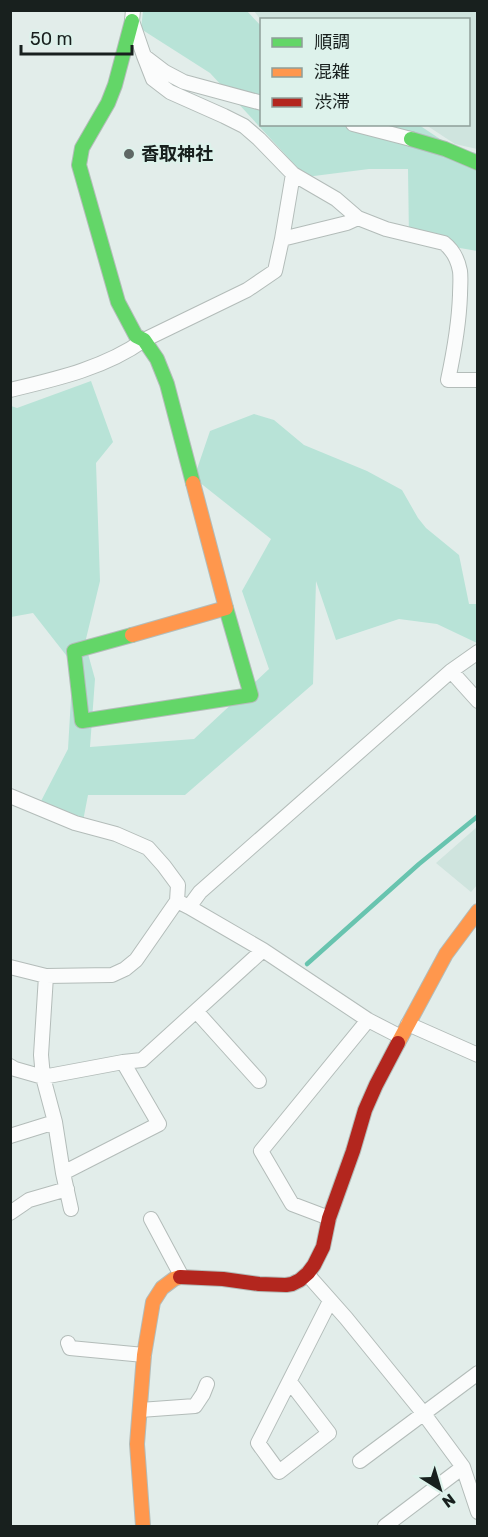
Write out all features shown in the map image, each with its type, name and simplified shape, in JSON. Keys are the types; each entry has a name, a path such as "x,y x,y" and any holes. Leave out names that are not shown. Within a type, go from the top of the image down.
{"street":[{"path":"132,16 153,79 170,92 244,126 293,174 336,199 358,218 386,229 444,243 450,248 460,273 460,284 456,345 448,380 477,381"},
{"path":"132,16 115,85 82,148 79,165 118,302 136,336 144,340 158,359 167,384 251,695 82,721 74,651 226,608"},
{"path":"144,56 165,72 184,82 260,103"},
{"path":"361,126 436,144 477,163"},
{"path":"10,390 60,378 129,351 144,340 247,290 275,271 293,174"},
{"path":"282,238 347,224 358,218"},
{"path":"10,967 46,976 112,975 125,969 136,960 183,904 200,892 451,671 477,652"},
{"path":"451,671 477,701"},
{"path":"10,796 75,824 116,834 148,848 178,885 183,904 263,950 368,1020 401,1037"},
{"path":"143,1527 137,1444 144,1355 153,1302 162,1288 174,1279 182,1277 291,1284 307,1274 316,1262 365,1110 446,954 477,911"},
{"path":"10,1066 43,1077 142,1060 263,950"},
{"path":"46,976 41,1055 43,1077 55,1122 71,1209"},
{"path":"196,1011 259,1081"},
{"path":"329,1218 292,1204 261,1151 368,1020"},
{"path":"408,1024 477,1055"},
{"path":"63,1173 159,1124 123,1062"},
{"path":"10,1136 55,1122"},
{"path":"10,1214 29,1200 67,1189"},
{"path":"151,1220 182,1277"},
{"path":"307,1274 346,1317 424,1414 463,1467 477,1512"},
{"path":"290,1382 329,1433 279,1472 258,1443 330,1301"},
{"path":"68,1343 70,1348 144,1355"},
{"path":"360,1461 477,1373"},
{"path":"140,1410 195,1406 207,1384"},
{"path":"385,1527 463,1467"}],"shaded area":[{"path":"254,11 477,11 477,149 455,144 428,126 470,126 470,18 260,19"},
{"path":"477,827 477,885 471,892 436,863"}],"green space":[{"path":"143,11 247,11 260,25 260,126 420,126 455,149 477,153 477,251 409,239 408,169 369,169 306,177 210,73 141,29"},
{"path":"91,381 113,442 96,463 100,581 85,643 95,679 90,747 194,739 269,669 242,591 271,539 194,478 210,431 254,414 274,420 304,445 367,471 402,490 426,528 459,555 469,604 477,604 477,643 437,624 399,619 336,640 316,581 313,684 185,795 88,795 83,821 39,805 68,749 73,664 33,613 11,617 11,406 17,408"}],"waterway":[{"path":"307,964 419,864 478,816"}],"traffic: fast":[{"path":"132,21 115,85 108,103 82,148 79,165 118,302 136,336 144,340 157,359 167,384 193,483"},
{"path":"411,139 445,149 478,163"},
{"path":"132,635 74,651 82,721 251,695 226,608"}],"traffic: slow":[{"path":"132,635 226,608 193,483"},
{"path":"398,1043 446,954 478,911"},
{"path":"143,1526 137,1444 144,1355 153,1302 162,1288 180,1277"}],"traffic: jam":[{"path":"180,1277 286,1285 300,1280 308,1273 323,1247 329,1218 365,1110 398,1043"}],"place":[{"name":"香取神社","path":"129,154"}]}
